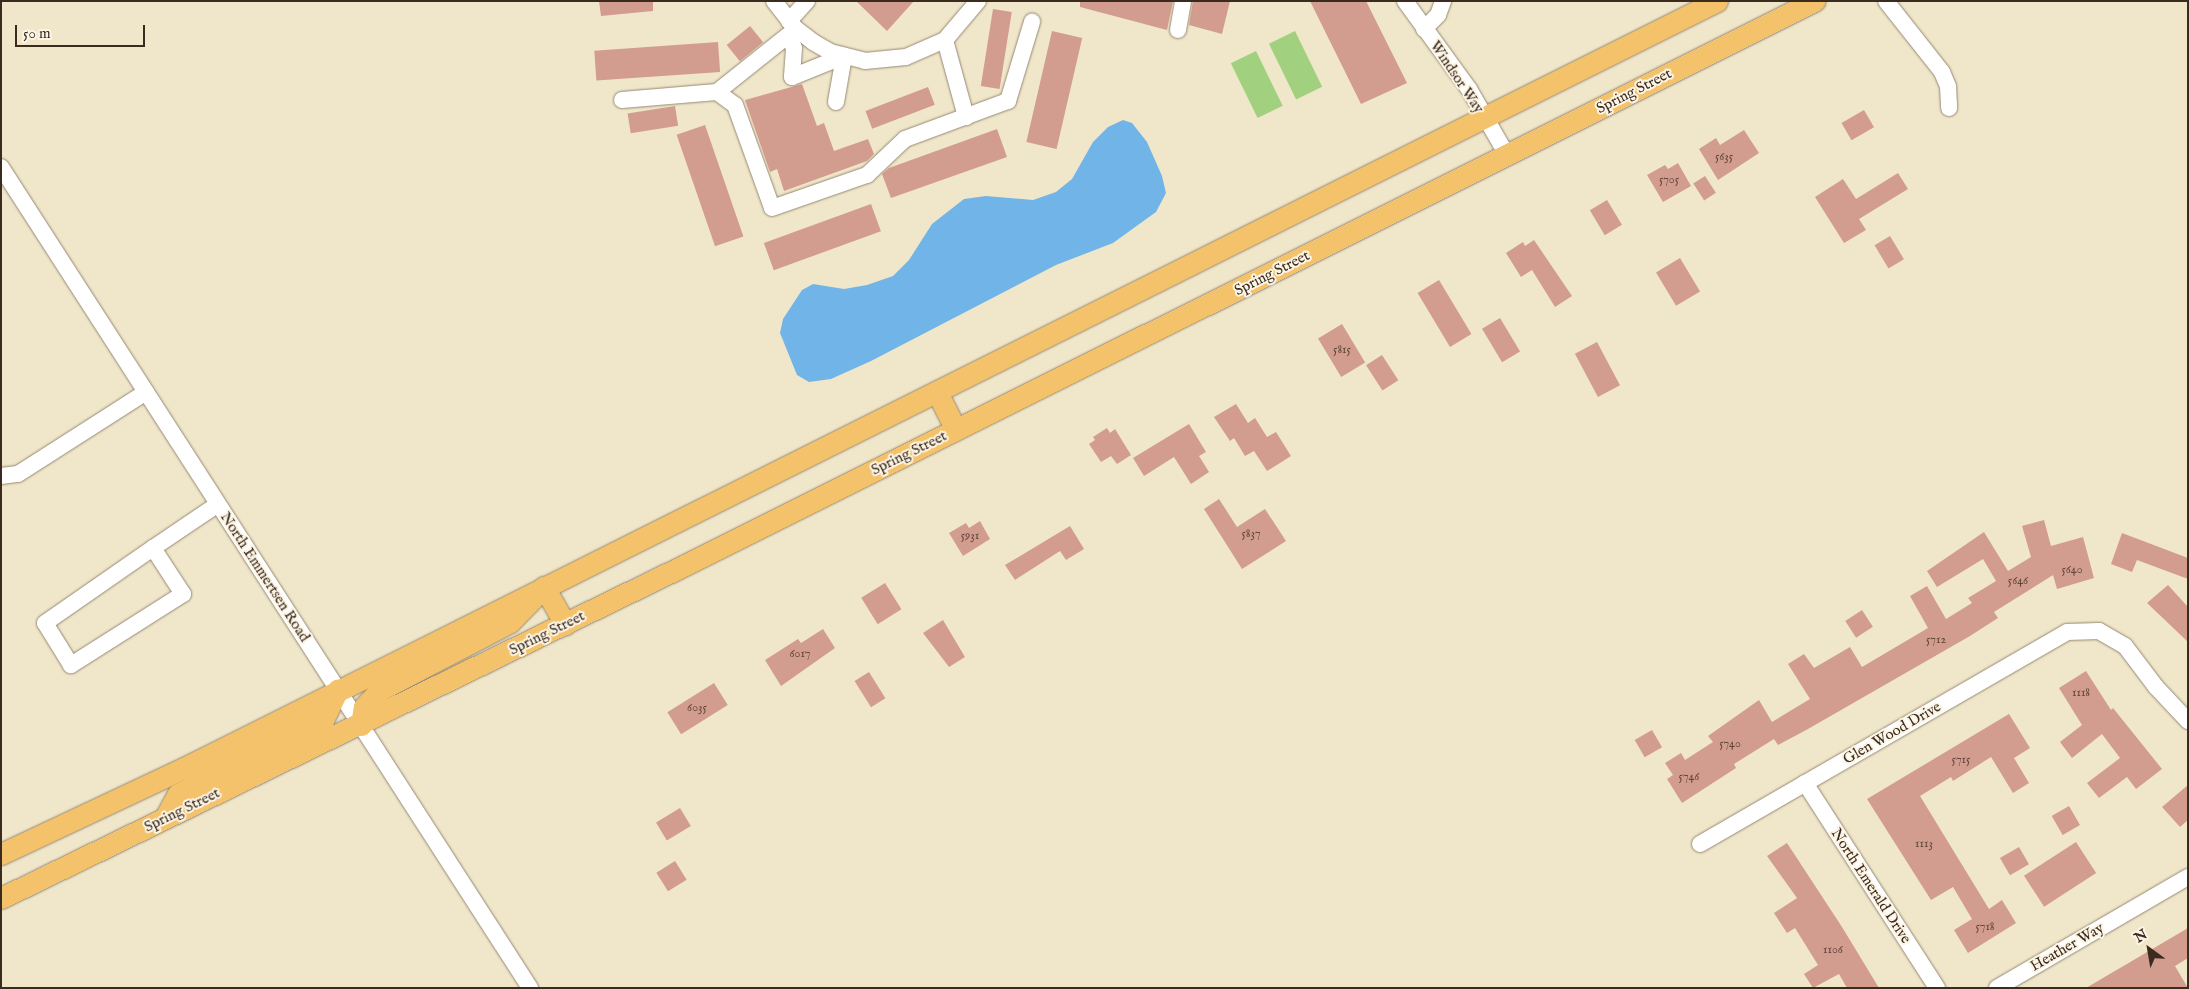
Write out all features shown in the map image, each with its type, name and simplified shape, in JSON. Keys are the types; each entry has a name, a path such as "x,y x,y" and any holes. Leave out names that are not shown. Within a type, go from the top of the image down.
{"main road":[{"path":"1,854 147,786 1717,1"},
{"name":"Spring Street","path":"1,898 361,725 1814,1"},
{"path":"937,392 956,430"},
{"path":"544,587 565,624"},
{"path":"361,725 364,707 380,690 510,622 544,587"},
{"path":"165,818 178,794 323,720 338,689"},
{"path":"147,786 165,818"}],"street":[{"path":"774,1 791,29 794,48 792,77 844,56"},
{"path":"622,100 717,92 791,29 807,1"},
{"path":"791,29 830,52 844,56 865,60 906,57 945,40 978,1"},
{"path":"1178,30 1183,1"},
{"name":"Windsor Way","path":"1405,1 1469,89 1506,156"},
{"path":"1424,29 1438,15 1443,1"},
{"path":"1886,1 1942,72 1948,86 1949,108"},
{"path":"717,92 735,105 772,208 867,175 905,139 1008,101 1032,22"},
{"path":"945,40 966,117"},
{"path":"836,102 844,56"},
{"name":"North Emmertsen Road","path":"1,167 530,988"},
{"path":"1,476 18,474 146,392"},
{"path":"153,548 183,594 71,665 45,623 153,548 218,504"},
{"name":"Glen Wood Drive","path":"1700,844 2058,637 2088,630 2112,636 2125,646 2156,687 2188,721"},
{"name":"North Emerald Drive","path":"1805,783 1937,988"},
{"name":"Heather Way","path":"1997,988 2188,877"}],"green space":[{"path":"1295,31 1322,87 1296,99 1269,44"},
{"path":"1256,51 1283,106 1258,118 1231,63"}],"water":[{"path":"1123,120 1132,123 1147,142 1162,176 1166,193 1156,212 1113,243 1056,265 871,361 831,379 809,382 797,375 780,333 783,319 802,290 813,284 844,289 867,285 893,276 909,260 932,224 964,199 986,196 1033,200 1056,192 1072,179 1093,142 1108,127"}],"building":[{"path":"599,1 653,1 653,11 601,16"},
{"path":"856,1 914,1 887,31"},
{"path":"1080,1 1173,1 1167,30 1080,7"},
{"path":"1193,1 1230,1 1222,34 1189,25"},
{"path":"1310,1 1366,1 1407,83 1361,104"},
{"path":"993,9 1012,12 1000,89 981,86"},
{"path":"750,26 763,42 740,61 727,45"},
{"path":"1052,31 1082,38 1057,149 1026,142"},
{"path":"718,42 720,72 596,81 594,51"},
{"path":"802,84 817,126 824,123 834,151 868,139 874,154 867,161 784,191 777,169 770,172 745,100"},
{"path":"928,87 935,105 872,129 865,111"},
{"path":"675,106 678,126 631,133 628,114"},
{"path":"1864,110 1874,127 1851,140 1841,123"},
{"path":"705,125 743,237 715,246 677,135"},
{"path":"997,129 1007,157 891,198 882,174 889,168"},
{"path":"1744,130 1759,153 1718,180 1699,149 1716,138 1720,145"},
{"path":"1678,163 1691,186 1663,202 1647,175 1665,165 1668,169"},
{"path":"1898,173 1908,189 1859,219 1866,230 1844,243 1815,197 1843,179 1856,199"},
{"path":"1705,176 1716,193 1704,200 1693,184"},
{"path":"1607,200 1622,225 1605,235 1590,210"},
{"path":"871,204 881,231 774,270 764,243"},
{"path":"1890,236 1904,259 1888,268 1875,245"},
{"path":"1534,240 1572,296 1555,307 1532,270 1521,277 1506,253 1523,242 1525,246"},
{"path":"1680,258 1700,291 1676,306 1656,272"},
{"path":"1439,280 1471,334 1450,347 1418,293"},
{"path":"1500,318 1520,351 1502,362 1482,329"},
{"path":"1342,324 1365,363 1341,377 1318,338"},
{"path":"1597,342 1620,385 1598,397 1575,354"},
{"path":"1382,355 1398,380 1382,391 1366,365"},
{"path":"1236,404 1248,423 1255,418 1267,437 1276,432 1291,456 1267,471 1254,451 1245,456 1234,438 1230,441 1214,417"},
{"path":"1189,424 1206,452 1199,456 1209,472 1191,484 1174,457 1144,476 1133,458"},
{"path":"1107,428 1110,433 1115,429 1131,455 1117,464 1111,456 1101,462 1089,444 1095,440 1093,437"},
{"path":"1219,499 1237,527 1265,509 1286,541 1242,569 1204,509"},
{"path":"2044,520 2051,546 2083,537 2094,578 2057,589 2053,575 1994,612 1998,618 1970,636 1778,745 1774,739 1734,764 1736,768 1682,803 1667,779 1673,775 1665,763 1681,753 1685,760 1713,742 1708,736 1759,700 1772,722 1810,699 1788,664 1804,654 1814,668 1850,647 1862,667 1928,628 1910,596 1927,586 1946,619 1972,603 1968,598 1996,581 1983,559 1937,587 1927,571 1984,532 2008,571 2031,557 2022,526"},
{"path":"980,521 990,539 963,556 949,533 966,523 969,528"},
{"path":"1070,526 1084,549 1066,560 1060,551 1015,580 1005,565"},
{"path":"2122,533 2188,558 2188,579 2137,560 2132,572 2111,564"},
{"path":"885,583 901,609 878,624 861,598"},
{"path":"2168,585 2188,607 2188,642 2147,603"},
{"path":"1862,610 1873,627 1856,638 1845,621"},
{"path":"943,620 965,657 949,667 923,633"},
{"path":"823,629 835,648 781,686 765,660 798,639 801,643"},
{"path":"2086,671 2111,710 2113,708 2162,769 2136,789 2127,777 2099,798 2087,783 2120,758 2102,734 2072,758 2060,742 2082,725 2059,688"},
{"path":"869,672 885,698 871,707 855,681"},
{"path":"714,683 728,705 681,734 667,712"},
{"path":"2009,714 2030,748 2014,758 2029,783 2013,793 1991,757 1953,781 1951,777 1920,796 1989,909 2002,900 2016,923 1968,953 1954,930 1972,919 1953,887 1931,900 1867,799"},
{"path":"1652,730 1662,747 1645,757 1635,740"},
{"path":"2188,785 2188,820 2180,827 2162,807"},
{"path":"2069,806 2080,825 2063,835 2052,816"},
{"path":"680,808 691,826 667,840 656,822"},
{"path":"2076,842 2096,873 2044,907 2024,876"},
{"path":"1787,843 1879,988 1847,988 1839,974 1813,988 1804,974 1818,965 1795,928 1787,933 1774,913 1797,898 1767,856"},
{"path":"2019,847 2029,864 2010,875 2000,858"},
{"path":"675,861 687,880 668,891 656,873"},
{"path":"2188,928 2188,958 2175,966 2188,988 2086,988"}]}
